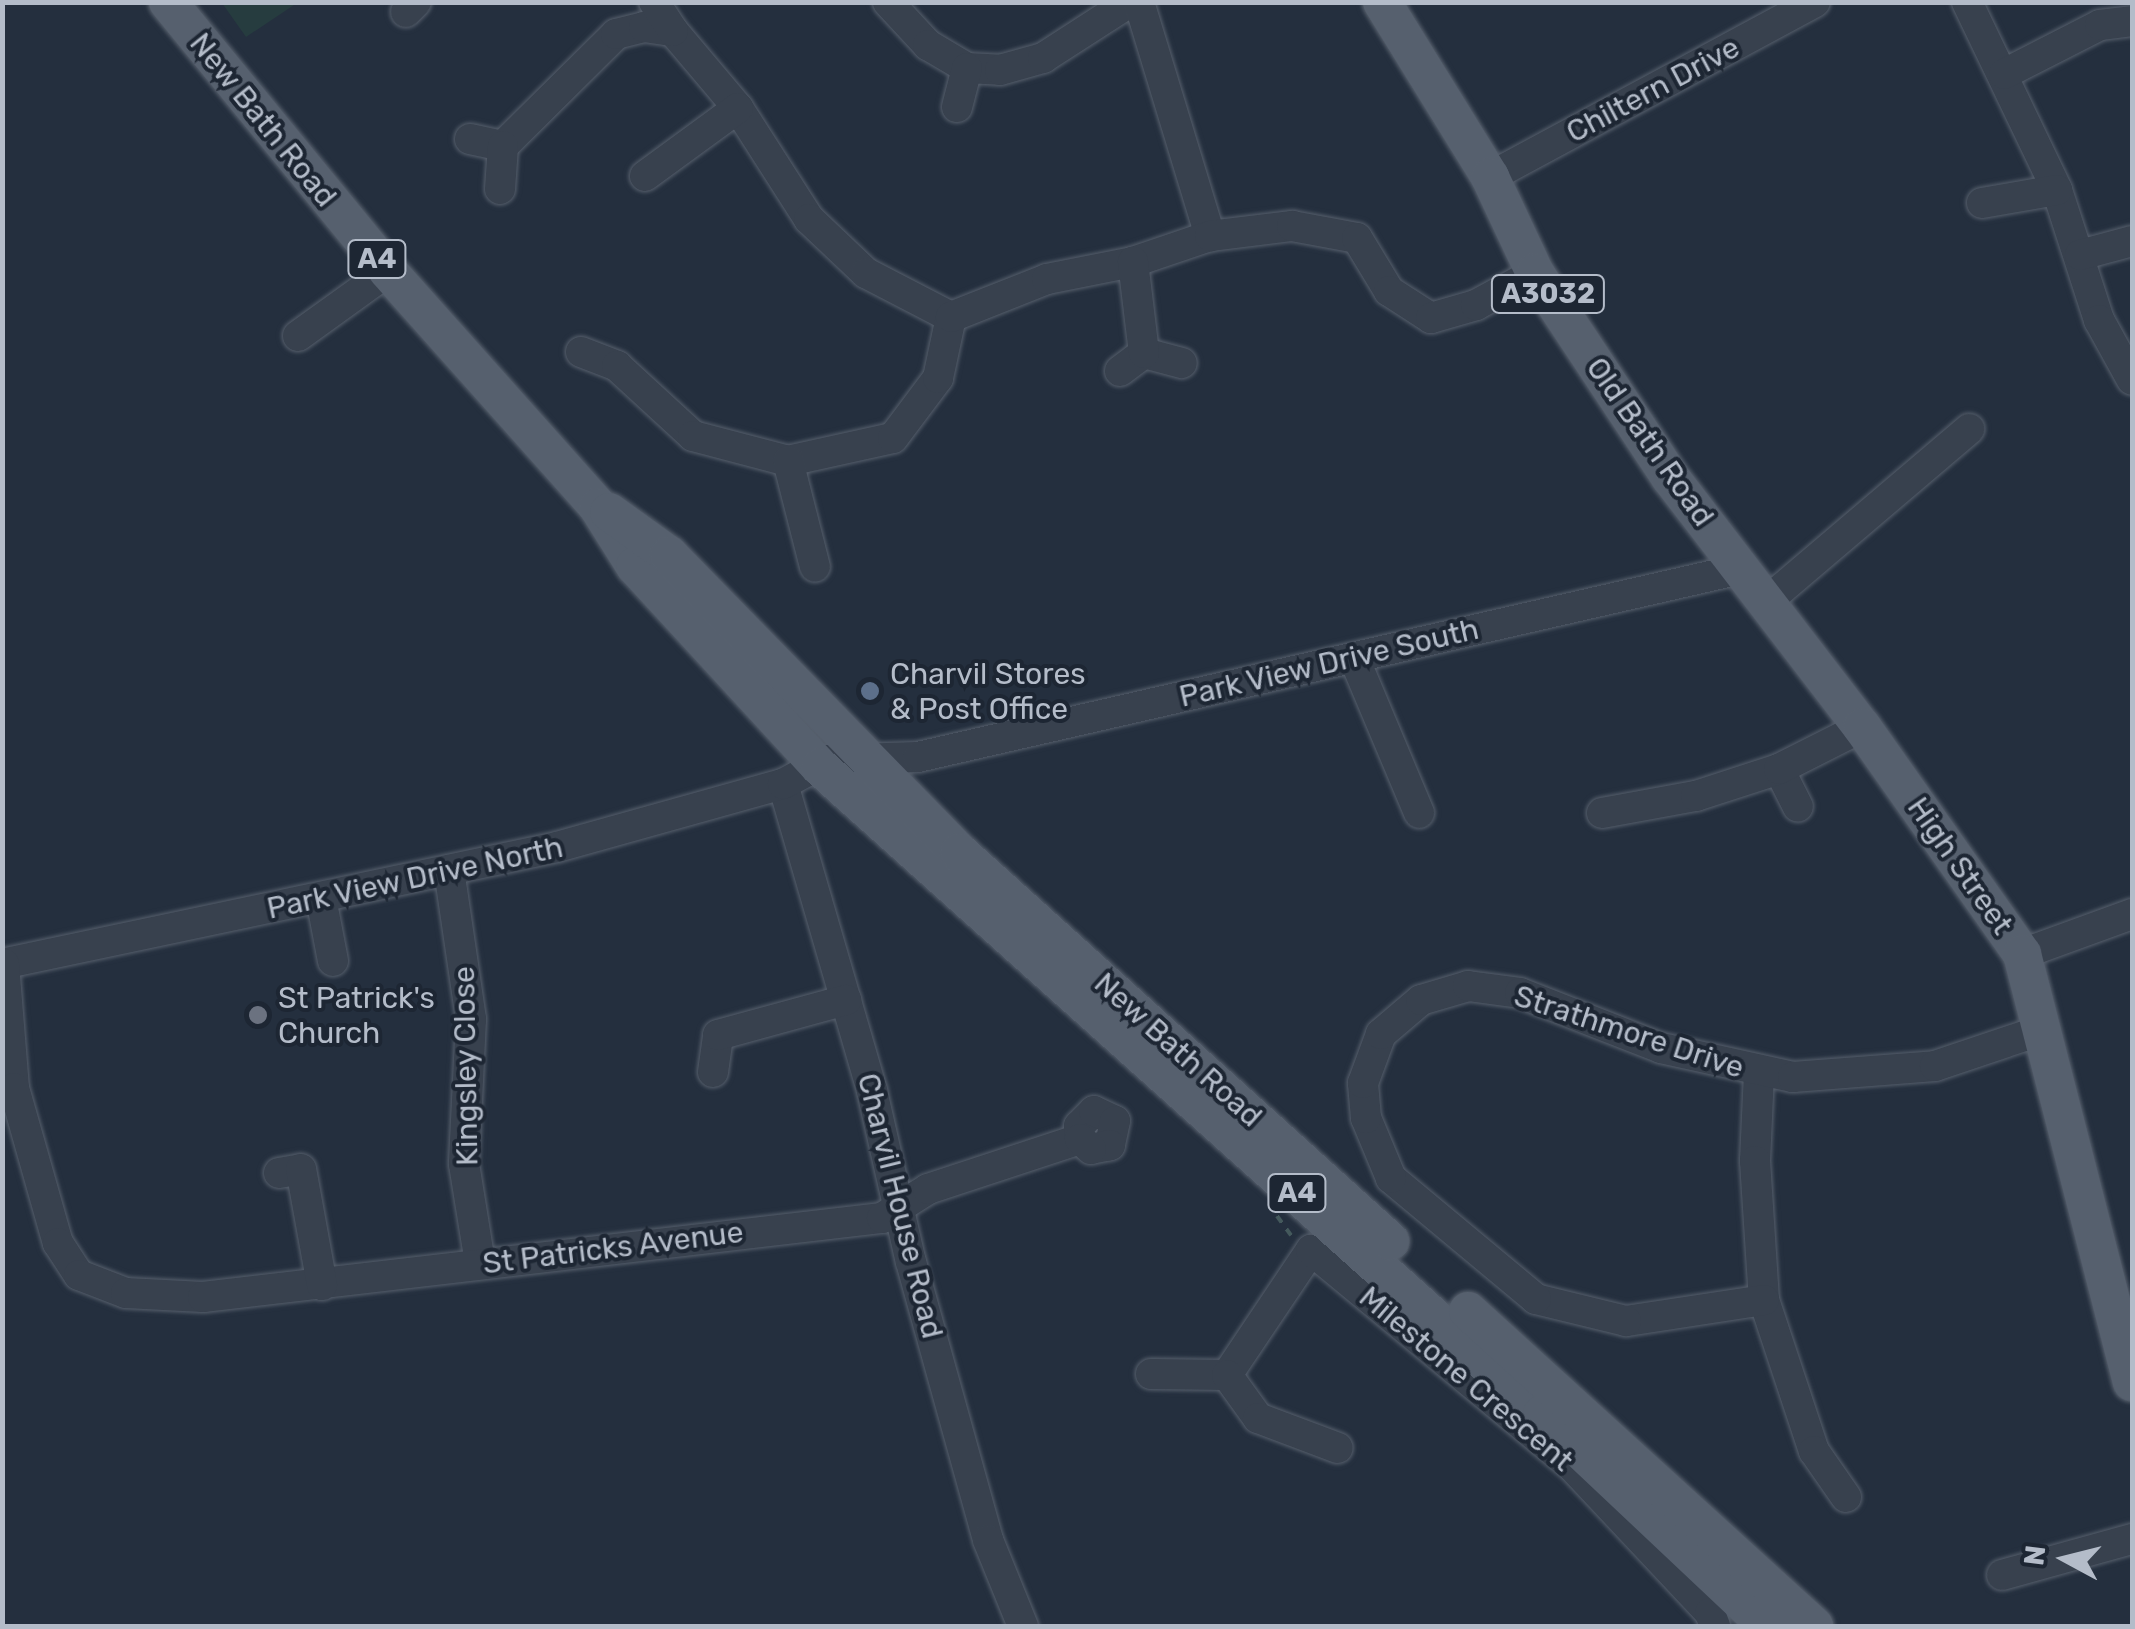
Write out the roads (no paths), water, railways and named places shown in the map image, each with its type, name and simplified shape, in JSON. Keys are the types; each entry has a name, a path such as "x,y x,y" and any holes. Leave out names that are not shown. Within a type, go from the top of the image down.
{"main road":[{"name":"New Bath Road","path":"168,2 388,272 598,506 646,580 820,767 1768,1626"},
{"name":"Old Bath Road","path":"1382,2 1490,177 1535,273 1670,477 1740,569"},
{"name":"New Bath Road","path":"598,506 669,555 908,794 937,831 1814,1626"},
{"name":"High Street","path":"1740,569 1862,727 2022,954 2132,1382"}],"street":[{"path":"654,2 738,108 798,229 866,273 951,316 1047,279 1133,262 1210,236 1292,226 1357,238 1389,290 1431,318 1476,306 1535,273"},
{"path":"888,2 928,45 967,68 1000,70 1044,58 1130,2"},
{"path":"1139,2 1210,236"},
{"name":"Chiltern Drive","path":"1490,177 1814,2"},
{"path":"1967,2 2056,190 2099,320 2132,380"},
{"path":"2004,74 2100,25 2132,21"},
{"path":"500,189 503,146 616,34 644,26 674,31"},
{"path":"957,107 967,68"},
{"path":"645,176 738,108"},
{"path":"470,139 503,146"},
{"path":"1982,203 2056,190"},
{"path":"2080,255 2132,240"},
{"path":"1133,262 1132,362 1182,363"},
{"path":"298,336 388,272"},
{"path":"581,352 617,366 693,436 788,461 893,438 938,378 951,316"},
{"path":"1766,602 1970,429"},
{"path":"788,461 815,567"},
{"name":"Park View Drive South","path":"820,767 867,756 918,757 1740,569"},
{"path":"1354,658 1418,813"},
{"path":"1602,814 1645,819 1779,769 1862,727"},
{"path":"908,794 918,757"},
{"path":"820,767 876,786 937,831"},
{"name":"Park View Drive North","path":"3,964 450,870 783,784 820,767"},
{"path":"1779,769 1798,807"},
{"name":"Charvil House Road","path":"783,784 846,1000 988,1540 1023,1626"},
{"name":"Kingsley Close","path":"450,870 471,1019 464,1164 480,1263"},
{"path":"321,898 333,961"},
{"path":"2022,954 2132,914"},
{"name":"St Patricks Avenue","path":"3,964 14,1088 58,1242 79,1275 126,1293 203,1298 882,1218 928,1189 1080,1140"},
{"name":"Strathmore Drive","path":"1764,1300 1626,1320 1536,1298 1390,1178 1366,1118 1363,1084 1381,1034 1421,1000 1468,986 1520,992 1661,1048 1759,1074 1876,1075 1935,1066 2039,1031"},
{"path":"712,1072 718,1035 846,1000"},
{"path":"1759,1074 1754,1160 1764,1300 1814,1451 1846,1497"},
{"path":"301,1169 322,1285"},
{"name":"Milestone Crescent","path":"1227,1375 1311,1250 1572,1466 1710,1614 1715,1626"},
{"path":"1151,1374 1227,1375 1258,1418 1338,1448"},
{"path":"2002,1575 2132,1539"},
{"path":"1690,1552 1736,1626"}],"place":[{"name":"Charvil Stores & Post Office","path":"870,691"},
{"name":"St Patrick's Church","path":"258,1015"}]}
